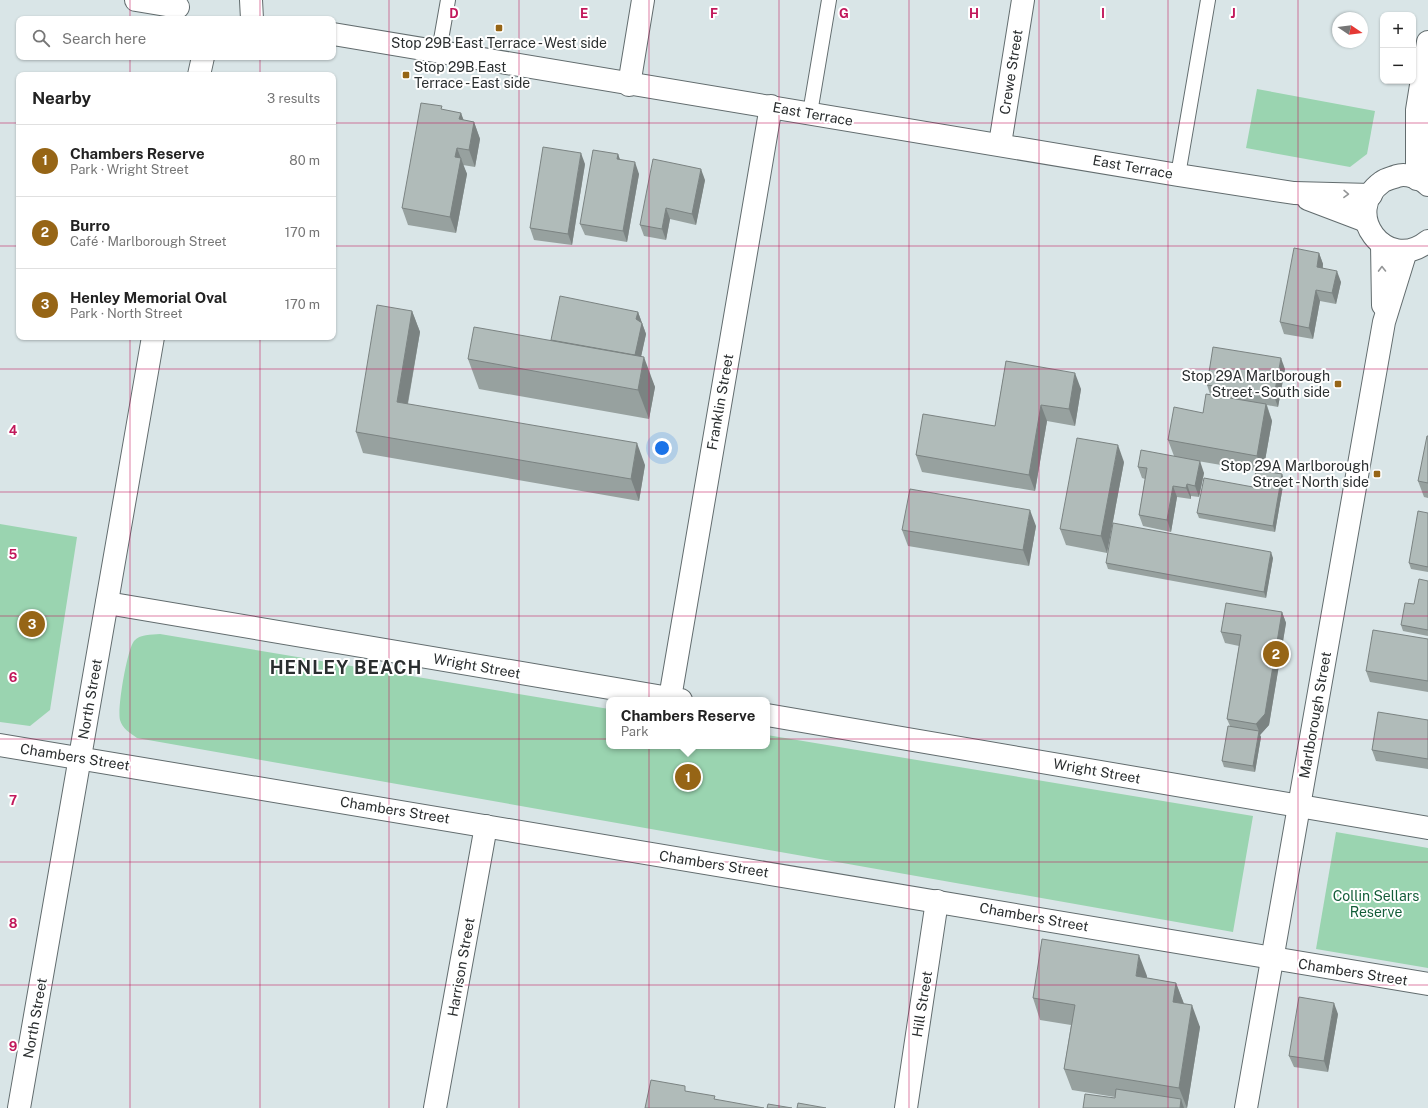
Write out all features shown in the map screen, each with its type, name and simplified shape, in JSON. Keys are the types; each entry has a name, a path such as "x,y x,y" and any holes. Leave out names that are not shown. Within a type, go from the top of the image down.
{"street":[{"path":"136,0 178,9"},
{"path":"250,0 252,16"},
{"path":"629,85 643,0"},
{"name":"Crewe Street","path":"1000,144 1023,0"},
{"name":"East Terrace","path":"336,34 439,51 629,85 770,106 1178,175 1294,193 1371,195"},
{"path":"1395,177 1417,110 1428,42"},
{"path":"200,72 202,60"},
{"name":"Franklin Street","path":"675,697 770,106"},
{"path":"1417,110 1422,182 1404,175 1383,181 1371,195 1366,205 1366,221 1368,228 1376,240 1396,250 1406,250 1422,246 1428,241"},
{"name":"East Terrace","path":"1294,193 1366,221"},
{"name":"Marlborough Street","path":"1382,244 1384,322"},
{"name":"Marlborough Street","path":"1246,1108 1384,322 1406,250"},
{"name":"North Street","path":"19,1108 152,340"},
{"name":"Wright Street","path":"107,603 663,697"},
{"name":"Wright Street","path":"770,716 1428,828"},
{"name":"Chambers Street","path":"0,745 1428,984"},
{"name":"Harrison Street","path":"435,1108 486,826"},
{"name":"Hill Street","path":"906,1108 937,901"}],"lane":[{"path":"439,51 448,0"},
{"path":"810,113 829,0"},
{"path":"1178,175 1208,0"}],"green space":[{"path":"1257,89 1375,111 1367,154 1350,167 1246,148"},
{"path":"0,524 77,537 50,710 30,726 0,722"},
{"path":"160,634 606,708 606,749 770,749 770,736 1253,816 1233,932 137,738 124,728 121,723 119,714 121,693 131,647 136,639 149,635"},
{"name":"Collin Sellars Reserve","path":"1336,832 1428,848 1428,968 1316,949"}],"building":[{"path":"421,103 442,106 441,109 461,113 459,119 474,122 469,150 457,148 455,157 461,158 450,217 402,208"},
{"path":"543,147 581,153 568,234 530,228"},
{"path":"593,150 618,154 617,159 635,162 623,231 580,224"},
{"path":"653,159 701,169 692,214 666,208 662,229 640,225"},
{"path":"1294,248 1319,253 1317,267 1337,271 1332,293 1316,290 1309,328 1280,322"},
{"path":"560,296 638,312 636,319 642,323 635,355 551,340"},
{"path":"377,305 412,311 397,402 637,443 631,479 356,432"},
{"path":"474,327 644,357 638,390 468,359"},
{"path":"1213,347 1281,358 1274,396 1207,385"},
{"path":"1006,361 1075,373 1069,409 1041,405 1029,475 916,455 923,414 995,426"},
{"path":"1206,394 1266,404 1257,456 1168,440 1174,407 1203,413"},
{"path":"1428,436 1428,483 1418,481"},
{"path":"1077,438 1118,445 1101,536 1060,529"},
{"path":"1141,450 1200,461 1195,486 1187,484 1186,488 1173,486 1167,520 1139,515 1147,468 1138,467"},
{"path":"1256,470 1282,474 1273,526 1197,513 1204,478 1253,487"},
{"path":"910,489 1030,510 1023,550 902,530"},
{"path":"1418,511 1428,513 1428,567 1409,563"},
{"path":"1113,523 1271,552 1264,592 1106,563"},
{"path":"1419,579 1428,581 1428,630 1401,625 1405,603 1414,604"},
{"path":"1226,603 1282,612 1265,714 1256,724 1227,719 1241,635 1221,632"},
{"path":"1373,630 1428,639 1428,681 1366,671"},
{"path":"1378,712 1428,720 1428,759 1372,750"},
{"path":"1228,726 1259,731 1253,766 1222,761"},
{"path":"1042,939 1139,955 1136,976 1176,983 1173,1002 1192,1005 1179,1088 1064,1069 1075,1005 1033,998"},
{"path":"1299,997 1334,1003 1324,1061 1289,1056"},
{"path":"651,1080 685,1086 685,1091 715,1096 714,1099 764,1108 645,1108"},
{"path":"1116,1089 1181,1099 1180,1108 1083,1108 1085,1094 1115,1098"},
{"path":"798,1103 826,1108 797,1108"},
{"path":"768,1104 792,1108 767,1108"}],"place":[{"name":"Stop 29B East Terrace - West side","path":"499,28"},
{"name":"Stop 29B East Terrace - East side","path":"406,75"},
{"name":"Stop 29A Marlborough Street - South side","path":"1338,384"},
{"name":"Stop 29A Marlborough Street - North side","path":"1377,474"},
{"name":"Henley Memorial Oval","path":"32,624"},
{"name":"Burro","path":"1276,654"},
{"name":"Chambers Reserve","path":"688,777"}],"district":[{"name":"HENLEY BEACH","path":"346,668"}]}
